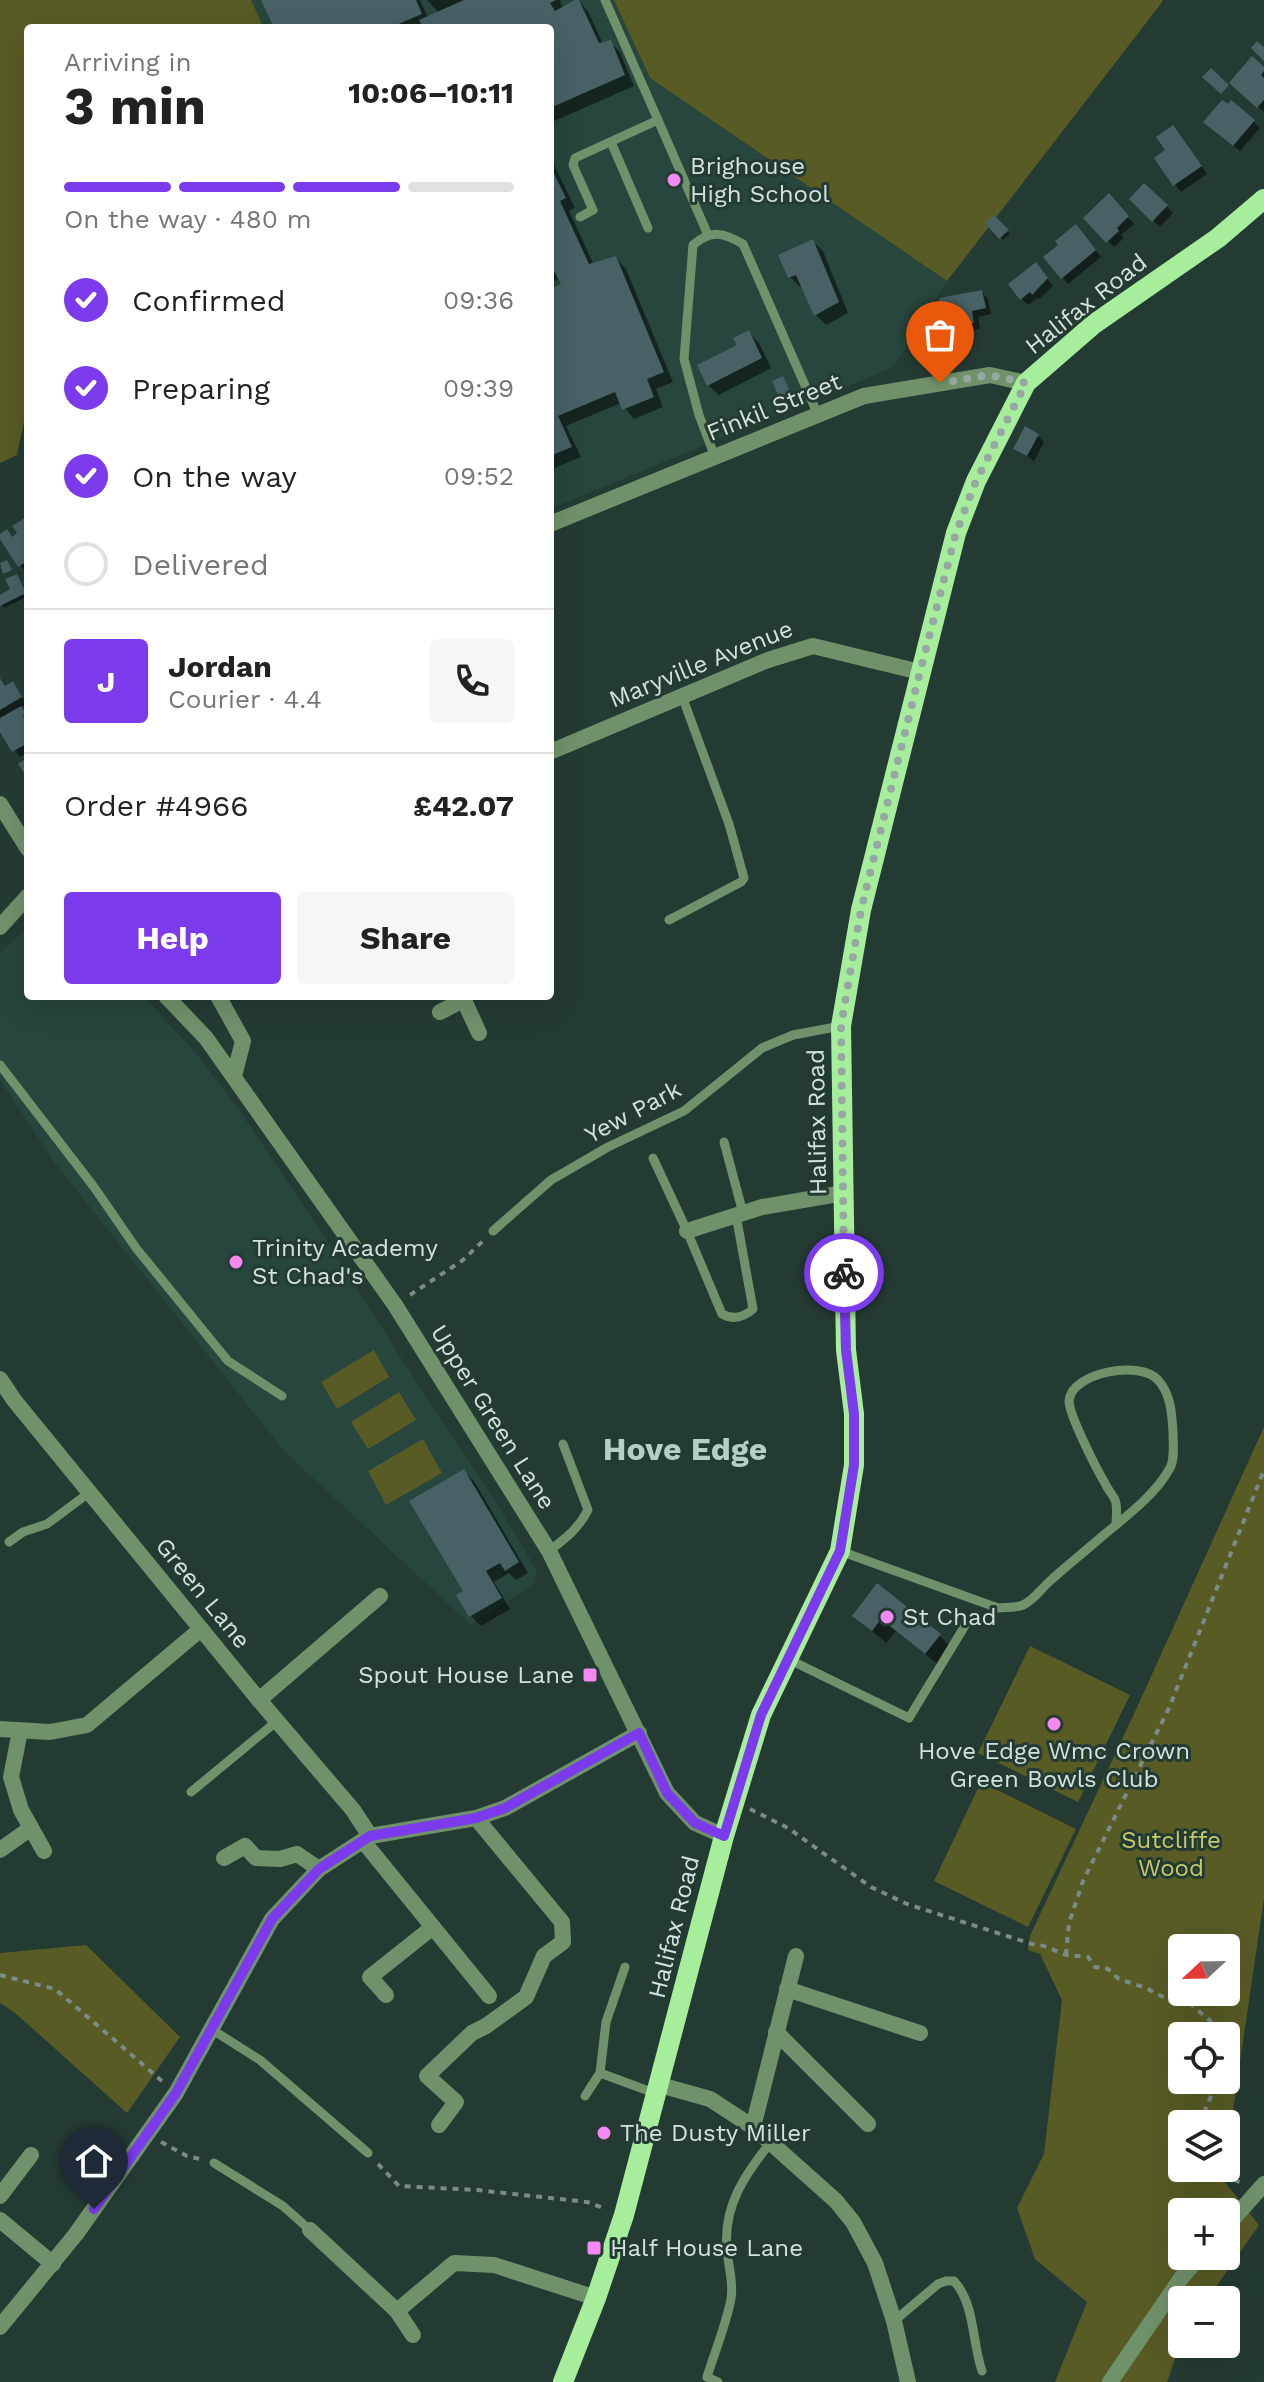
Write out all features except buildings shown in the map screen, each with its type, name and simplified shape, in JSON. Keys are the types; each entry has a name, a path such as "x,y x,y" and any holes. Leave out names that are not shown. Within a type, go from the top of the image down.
{"main road":[{"name":"Halifax Road","path":"563,2382 624,2215 724,1836 761,1715 840,1551 854,1465 854,1414 846,1350 841,1026 861,910 956,533 976,481 1026,383 1094,324 1218,238 1264,199"}],"street":[{"name":"Finkil Street","path":"554,522 864,396 990,375 1026,383"},
{"name":"Maryville Avenue","path":"554,750 768,660 813,646 920,672"},
{"path":"0,804 24,843"},
{"path":"0,927 24,900"},
{"name":"Upper Green Lane","path":"170,1000 206,1038 395,1305 549,1551 667,1793 695,1823 724,1836"},
{"path":"220,1000 243,1041 234,1076"},
{"path":"440,1012 459,1000"},
{"path":"463,1000 479,1033"},
{"path":"687,1231 762,1207 844,1193"},
{"name":"Green Lane","path":"0,1379 259,1700 353,1810 366,1838 489,1996"},
{"path":"259,1700 380,1596"},
{"path":"0,1729 50,1732 87,1725 201,1629"},
{"path":"20,1731 11,1777 21,1810 44,1851"},
{"path":"0,2327 53,2264 176,2093 272,1919 319,1869 366,1838 476,1818 505,1808 639,1733"},
{"path":"439,2125 456,2102 427,2076 472,2033 526,1997 544,1956 563,1942 562,1922 476,1818"},
{"path":"0,1850 31,1828"},
{"path":"224,1858 245,1846 256,1858 280,1859 297,1854 319,1869"},
{"path":"386,1995 370,1977 433,1927"},
{"path":"753,2127 796,1956"},
{"path":"787,1989 920,2033"},
{"path":"776,2032 868,2124"},
{"path":"659,2089 710,2099 753,2127 836,2201 853,2222 875,2263 894,2321 908,2382"},
{"path":"0,2196 31,2155"},
{"path":"1240,2211 1259,2190"},
{"path":"0,2220 53,2264"},
{"path":"310,2230 397,2311 413,2335"},
{"path":"397,2311 454,2263 494,2265 596,2298"},
{"path":"1110,2382 1188,2270"}],"lane":[{"path":"605,0 708,235"},
{"path":"580,217 593,210 573,165 575,158 658,120"},
{"path":"611,142 648,228"},
{"path":"715,457 699,415 684,359 693,245 708,235 726,234 743,244 818,415"},
{"path":"669,920 744,878 729,824 682,696"},
{"name":"Yew Park","path":"493,1231 551,1180 608,1147 684,1111 762,1048 793,1035 841,1026"},
{"path":"0,1065 94,1187 136,1248 228,1361 282,1396"},
{"path":"653,1158 722,1314 730,1318 745,1316 753,1309 739,1214 724,1142"},
{"path":"840,1551 998,1608 1021,1606 1035,1597 1049,1582 1116,1524 1160,1484 1172,1464 1172,1412 1165,1391 1158,1379 1145,1371 1133,1369 1092,1378 1073,1390 1069,1400 1081,1434 1117,1503 1116,1524"},
{"path":"549,1551 572,1534 588,1510 563,1444"},
{"path":"9,1542 15,1536 47,1524 90,1492"},
{"path":"788,1659 909,1718 969,1619"},
{"path":"191,1792 277,1721"},
{"path":"585,2096 600,2073 606,2022 625,1967"},
{"path":"211,2029 260,2060 368,2153"},
{"path":"600,2073 659,2089"},
{"path":"718,2382 707,2377 731,2299 732,2280 726,2247 730,2214 738,2187 747,2171 771,2142"},
{"path":"214,2163 283,2206 310,2230"},
{"path":"894,2321 938,2284 954,2281 969,2308 982,2371"}],"path":[{"path":"395,1305 463,1260 493,1231"},
{"path":"1066,1955 1069,1923 1083,1881 1169,1708 1264,1470"},
{"path":"735,1802 788,1828 871,1887 1035,1945 1066,1955 1088,1957 1095,1967 1108,1969 1119,1979 1146,1988 1176,2004 1185,1999 1212,2022"},
{"path":"0,1975 55,1989 176,2093"},
{"path":"146,2135 187,2156 214,2163"},
{"path":"368,2153 399,2186 477,2190 587,2202 624,2215"},
{"path":"1240,2182 1259,2190"}],"shaded area":[{"name":"Brighouse High School","path":"251,0 614,0 650,78 947,281 894,367 554,507 554,24 262,24"},
{"name":"Trinity Academy St Chad's","path":"24,931 24,1000 147,1000 194,1051 237,1107 316,1224 496,1502 537,1571 535,1583 471,1625 284,1451 55,1163 0,1080 0,953"}],"green space":[{"path":"0,0 251,0 262,24 24,24 24,422 17,455 0,463"},
{"path":"614,0 1163,1 947,281 650,78"},
{"path":"374,1350 389,1377 337,1409 321,1382"},
{"path":"399,1392 416,1420 368,1449 351,1422"},
{"name":"Sutcliffe Wood","path":"1264,1427 1264,1898 1240,2062 1240,2022 1168,2022 1168,2094 1235,2094 1233,2110 1168,2110 1168,2182 1225,2182 1237,2198 1168,2198 1168,2270 1228,2270 1217,2286 1168,2286 1168,2358 1175,2358 1167,2382 1055,2382 1087,2302 1035,2259 1017,2208 1044,2154 1062,2000 1040,1954 1028,1950 1030,1936"},
{"path":"423,1439 442,1473 386,1505 368,1471"},
{"name":"Hove Edge Wmc Crown Green Bowls Club","path":"1030,1646 1130,1695 1078,1802 978,1753"},
{"name":"Hove Edge Wmc Crown Green Bowls Club","path":"981,1782 1076,1829 1028,1927 934,1881"},
{"path":"86,1945 180,2037 127,2113 0,2003 0,1953"},
{"name":"Sutcliffe Wood","path":"1240,2201 1259,2225 1240,2252"}],"way so far":[{"path":"844,1273 841,1026 861,910 956,533 976,481 1026,383 990,375 940,383"}],"place":[{"name":"Brighouse High School","path":"674,180"},
{"name":"Trinity Academy St Chad's","path":"236,1262"},
{"name":"St Chad","path":"887,1617"},
{"name":"Spout House Lane","path":"590,1675"},
{"name":"Hove Edge Wmc Crown Green Bowls Club","path":"1054,1724"},
{"name":"The Dusty Miller","path":"604,2133"},
{"name":"Half House Lane","path":"594,2248"}],"district":[{"name":"Hove Edge","path":"685,1449"}],"route":[{"path":"94,2209 176,2093 272,1919 319,1869 370,1836 476,1818 505,1808 639,1733 667,1793 695,1823 724,1836 761,1715 840,1551 854,1465 854,1414 846,1350 844,1273"}]}
